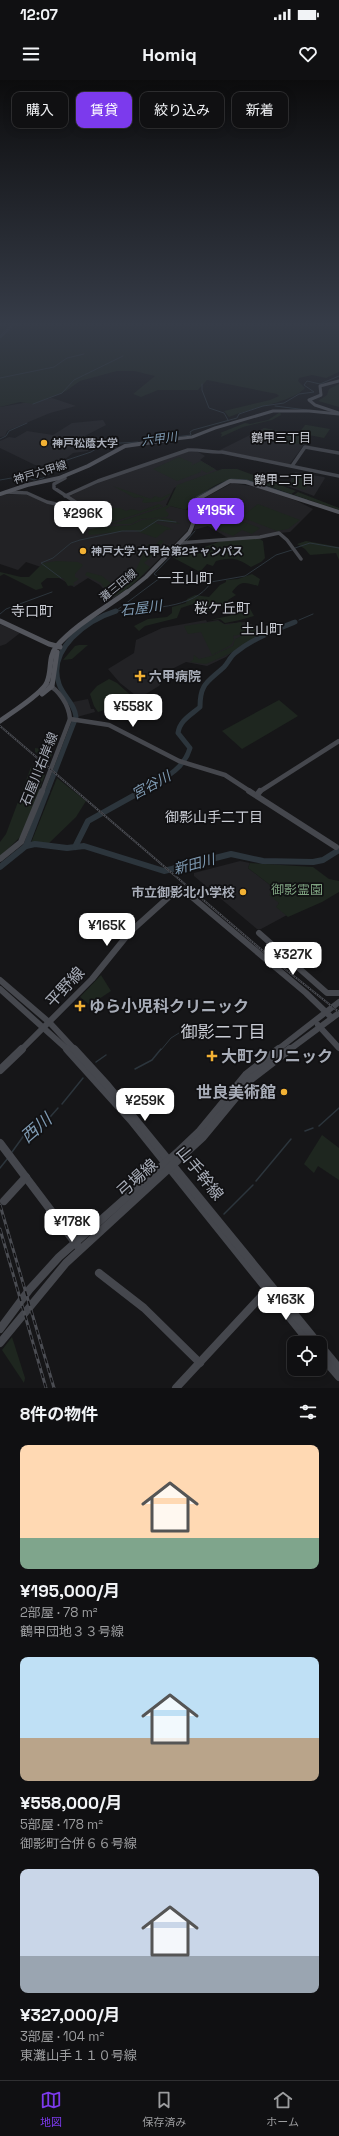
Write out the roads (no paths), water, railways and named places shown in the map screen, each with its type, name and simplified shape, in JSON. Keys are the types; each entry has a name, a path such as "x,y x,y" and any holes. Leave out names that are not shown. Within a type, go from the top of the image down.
{"main road":[{"name":"神戸六甲線","path":"320,386 321,395 309,400 315,405 339,414"},
{"path":"331,386 327,388 324,395 316,401 320,404 339,409"},
{"name":"神戸六甲線","path":"0,494 64,476 90,465 122,447 194,437 215,428 273,410 339,414"},
{"name":"灘三田線","path":"50,685 55,656 59,646 70,633 140,581 183,542 192,529 195,507 198,499 223,484 230,481 246,482 339,512"},
{"path":"0,620 59,646"},
{"path":"0,722 50,685"},
{"path":"0,725 50,685"}],"street":[{"path":"292,466 305,447 339,454"},
{"path":"65,496 98,481 188,450 198,450 209,453 218,452 339,476"},
{"path":"6,492 27,493 46,502 61,505 65,510 68,520 75,525 83,527 109,524 109,519 106,517 81,518 77,503 54,487 65,478 64,476"},
{"path":"183,542 260,537 279,533 287,540 301,559"},
{"name":"石屋川右岸線","path":"0,859 21,842 24,837 70,719 68,709 50,685"},
{"path":"70,719 109,725 184,763 225,775 336,847"},
{"path":"257,795 258,792 339,741"},
{"name":"平野線","path":"0,1070 96,975 130,932 180,887 326,1011"},
{"path":"260,933 327,993 339,993"},
{"name":"山手幹線","path":"0,980 11,994 47,1025 90,1070 170,1164 305,1336"},
{"name":"山手幹線","path":"0,988 11,994"},
{"name":"弓場線","path":"0,1329 30,1290 78,1245 203,1137 251,1079 317,1024 326,1011 339,1002"},
{"path":"326,1011 332,1018"},
{"name":"弓場線","path":"317,1024 332,1018 339,1013"},
{"path":"317,1024 339,1048"},
{"path":"0,1142 78,1245"},
{"path":"4,1201 26,1177"},
{"name":"弓場線","path":"0,1343 78,1245"},
{"path":"99,1273 144,1308 200,1363"},
{"path":"176,1388 268,1288"},
{"name":"山手幹線","path":"268,1288 312,1336"},
{"name":"山手幹線","path":"327,1354 339,1368"},
{"path":"327,1363 339,1377"}],"waterway":[{"path":"33,404 62,393 68,386"},
{"path":"202,386 202,390 209,408 224,413 228,420"},
{"name":"六甲川","path":"145,441 191,435 190,432 193,430 237,418 239,414 263,406 284,403 299,394 314,392 305,386"},
{"path":"275,406 307,410"},
{"path":"0,439 6,436 9,431 27,423"},
{"name":"六甲川","path":"0,480 23,476 34,480 43,478 67,460 91,452 104,444 138,442"},
{"path":"231,479 247,480 307,500"},
{"path":"190,511 196,497 228,480"},
{"path":"61,578 41,563 53,558 71,543 122,531 141,531 158,520 176,522"},
{"path":"186,541 195,531"},
{"name":"石屋川","path":"295,548 310,543 339,548"},
{"path":"117,610 160,578 154,574 182,545"},
{"name":"石屋川","path":"116,611 155,608 182,603 204,591 211,582 245,576 276,555 292,550"},
{"path":"0,614 6,609 52,592"},
{"name":"石屋川","path":"47,792 76,717 71,704 59,684 57,671 59,659 64,648 82,629 93,621 116,611"},
{"name":"宮谷川","path":"299,620 313,614"},
{"name":"宮谷川","path":"140,792 170,774 187,756 190,748 178,733 179,728 186,718 200,707 200,699 203,688 209,680 224,667 233,655 249,643 295,622"},
{"name":"石屋川","path":"26,846 47,791"},
{"name":"宮谷川","path":"75,847 88,821 142,791"},
{"name":"新田川","path":"26,846 35,844 67,848 84,846 164,871 231,854 263,861 313,862 323,860 339,850"},
{"name":"石屋川","path":"0,867 26,846"},
{"name":"西川","path":"161,1050 171,1038 179,1033"},
{"name":"西川","path":"135,1069 152,1060 161,1049"},
{"name":"西川","path":"96,1062 106,1055"},
{"name":"西川","path":"62,1104 83,1078"},
{"name":"西川","path":"12,1152 25,1134 43,1125 58,1108"},
{"path":"319,1126 339,1108"},
{"path":"305,1131 313,1128"},
{"path":"256,1181 291,1139"},
{"name":"西川","path":"0,1168 8,1158"},
{"path":"224,1214 253,1185"}],"railway":[{"path":"0,726 270,957 339,1012"},
{"path":"0,1205 54,1388"},
{"path":"0,1229 46,1388"}],"place":[{"name":"神戸松蔭大学","path":"44,443"},
{"name":"神戸大学 六甲台第2キャンパス","path":"83,551"},
{"name":"六甲病院","path":"140,676"},
{"name":"市立御影北小学校","path":"243,892"},
{"name":"ゆら小児科クリニック","path":"80,1006"},
{"name":"大町クリニック","path":"212,1056"},
{"name":"世良美術館","path":"284,1092"}],"district":[{"name":"鶴甲三丁目","path":"281,438"},
{"name":"鶴甲二丁目","path":"284,480"},
{"name":"一王山町","path":"185,578"},
{"name":"桜ケ丘町","path":"222,608"},
{"name":"寺口町","path":"32,611"},
{"name":"土山町","path":"262,629"},
{"name":"御影山手二丁目","path":"214,817"},
{"name":"御影二丁目","path":"223,1032"}],"park label":[{"name":"御影霊園","path":"297,889"}]}
